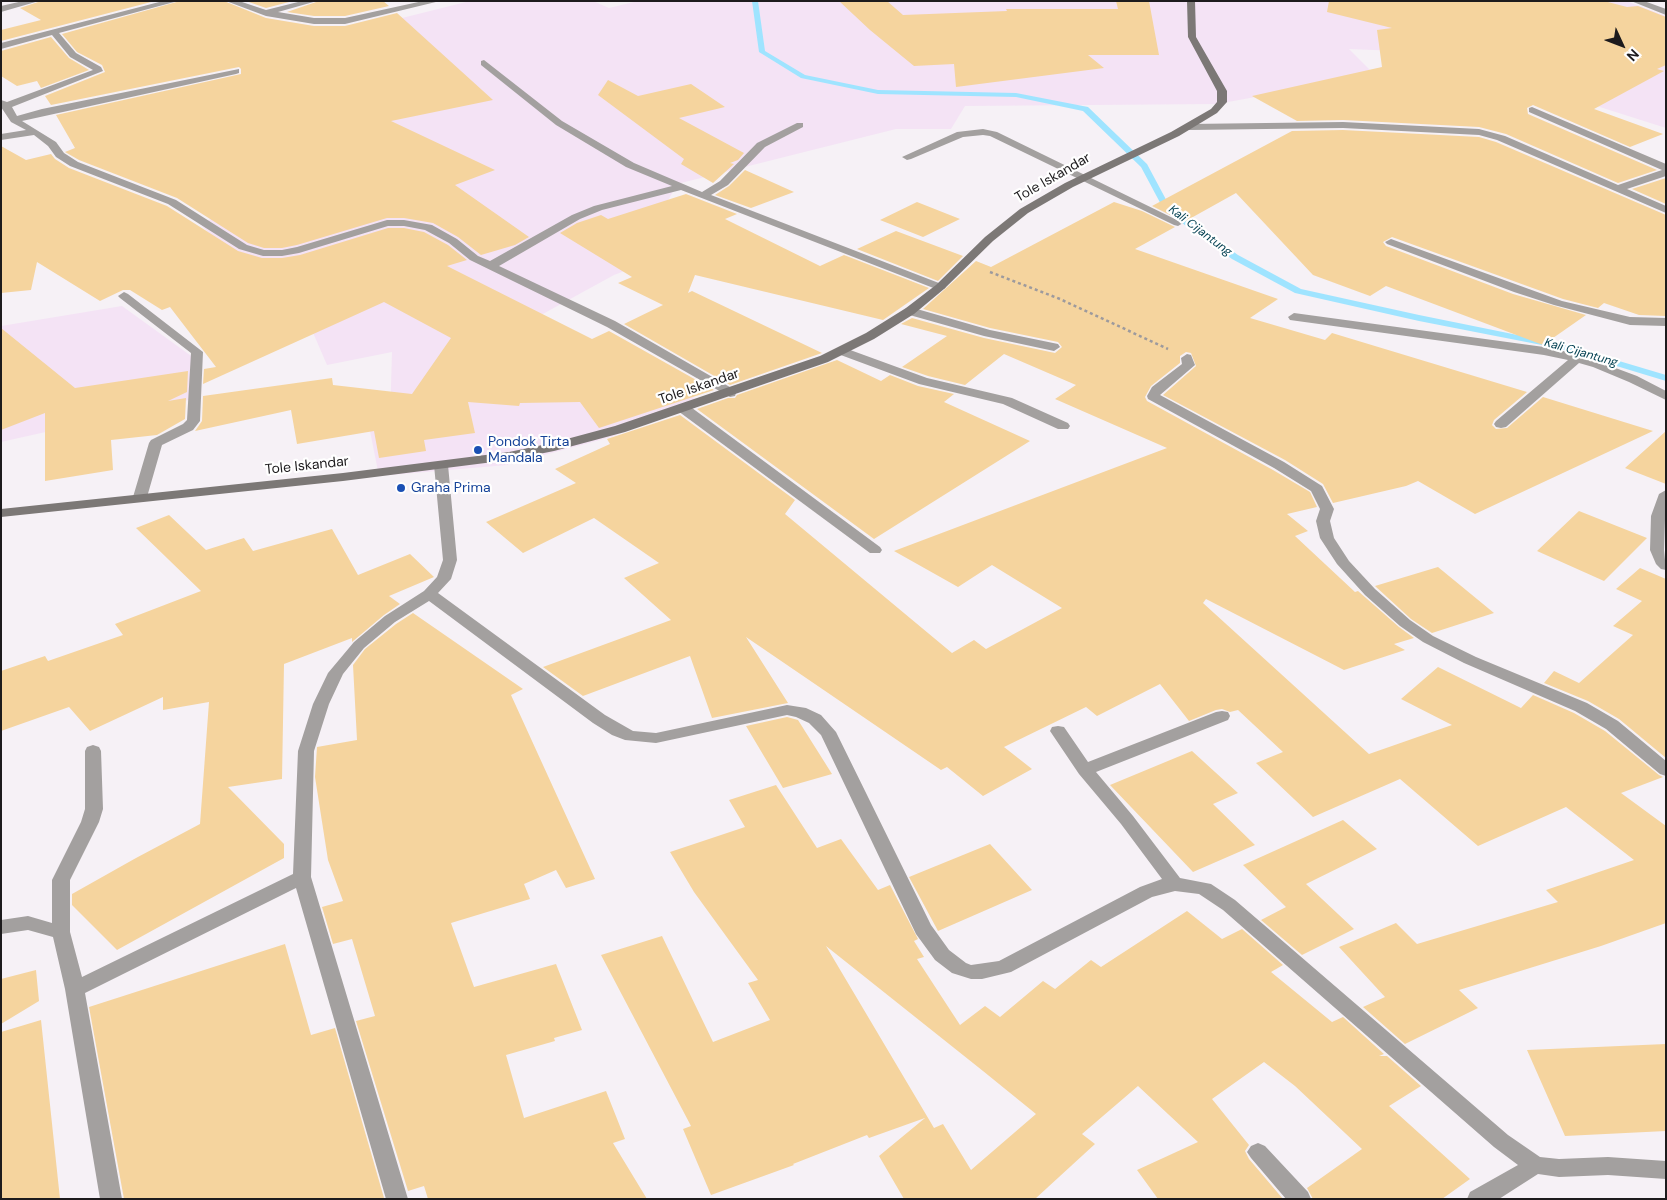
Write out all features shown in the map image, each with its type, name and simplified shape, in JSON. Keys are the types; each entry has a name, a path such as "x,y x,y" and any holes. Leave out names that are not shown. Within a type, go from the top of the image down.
{"main road":[{"name":"Tole Iskandar","path":"1,513 140,496 324,479 509,456 554,447 620,429 730,392 842,351 910,311 940,287 989,239 1024,211 1103,167 1189,127 1214,111 1222,102 1222,96 1219,86 1192,37 1190,1"}],"street":[{"path":"1,9 35,1"},
{"path":"1,46 174,1"},
{"path":"230,1 266,12 314,21 345,21 436,1"},
{"path":"266,12 313,1"},
{"path":"1636,1 1666,12"},
{"path":"54,32 73,55 98,69 98,71 4,105 14,120 36,132 52,144 60,155 74,164 172,202 243,247 264,252 293,252 387,223 422,225 438,232 474,258 611,324 730,392"},
{"path":"484,63 559,123 630,165 703,196 940,287"},
{"path":"14,120 236,71"},
{"path":"1532,110 1666,170"},
{"path":"703,196 724,183 762,145 800,125"},
{"path":"1189,127 1334,125 1469,131 1501,138 1666,210"},
{"path":"1,136 36,132"},
{"path":"907,158 961,134 983,132 993,134 1178,223"},
{"path":"1618,189 1666,170"},
{"path":"490,266 576,216 598,208 682,187"},
{"path":"1391,242 1518,290 1558,303 1630,321 1666,322"},
{"path":"124,296 197,352 193,421 188,427 156,443 140,496"},
{"path":"910,311 988,333 1054,348"},
{"path":"1294,317 1520,346 1578,358 1633,379 1666,396"},
{"path":"842,351 923,382 1007,401 1063,426"},
{"path":"1187,358 1189,365 1156,390 1153,396 1160,402 1279,465 1317,489 1327,509 1323,521 1328,538 1344,564 1370,592 1405,623 1428,639 1470,660 1581,707 1612,725 1666,770"},
{"path":"1501,424 1578,358"},
{"path":"683,408 876,550"},
{"path":"397,1199 302,877 306,750 321,704 336,673 359,646 390,619 429,594 444,579 450,560 441,465"},
{"path":"1666,494 1658,516 1657,550 1661,561 1666,566"},
{"path":"429,594 599,719 618,731 631,736 656,738 787,710 800,712 815,719 828,732 923,929 942,956 959,968 971,972 982,972 1004,967 1146,892 1161,886 1175,884 1192,886 1217,896 1501,1141 1535,1164 1560,1168 1608,1166 1666,1170"},
{"path":"1085,770 1222,716"},
{"path":"1058,731 1085,770 1127,820 1175,884"},
{"path":"93,751 94,810 61,880 61,932 75,989 110,1199"},
{"path":"75,989 302,877"},
{"path":"1,928 28,923 61,932"},
{"path":"1258,1152 1300,1199"},
{"path":"1478,1199 1503,1186 1535,1164"}],"path":[{"path":"966,262 1060,299 1187,358"}],"shaded area":[{"path":"470,1 593,1 609,8 638,1 1626,1 1666,16 1666,128 1477,68 1447,53 1349,49 1384,84 1261,96 1217,104 965,106 951,129 896,129 677,184 665,206 695,244 614,275 541,315 702,402 611,437 507,465 379,476 370,431 390,419 392,352 327,365 282,261 233,257 200,224 330,164 261,70 228,65 306,42"},
{"path":"122,306 194,358 193,399 1,442 1,326"}],"building":[{"path":"41,1 155,1 1,41 1,30 41,20 20,8"},
{"path":"180,1 224,1 266,18 314,26 345,26 397,13 493,100 391,121 495,170 455,185 529,237 515,245 481,255 458,237 433,223 404,218 387,218 297,245 282,248 264,248 248,243 177,198 79,160 65,152 75,148 56,115 241,74 239,67 51,105 45,96 105,72 102,65 77,52 62,34"},
{"path":"246,1 293,1 266,8"},
{"path":"319,1 383,1 389,6 345,16 314,16 287,12"},
{"path":"839,1 887,1 903,15 1007,11 1006,9 1118,9 1116,1 1149,1 1159,55 1088,55 1104,68 956,87 954,64 914,66 870,30"},
{"path":"1329,1 1604,1 1627,7 1638,6 1666,17 1666,65 1657,69 1664,71 1594,109 1663,134 1630,147 1533,105 1527,108 1528,114 1657,170 1618,183 1506,134 1479,127 1343,120 1297,121 1252,96 1382,67 1377,30 1392,28 1327,12"},
{"path":"51,37 69,58 89,70 41,88 37,81 17,86 1,76 1,51"},
{"path":"608,80 638,96 691,84 725,107 679,118 744,153 738,160 730,163 734,164 713,183 681,164 684,159 598,95"},
{"path":"1343,130 1479,137 1496,142 1666,215 1666,316 1639,315 1604,303 1598,308 1563,299 1392,237 1383,242 1386,246 1513,294 1586,315 1543,345 1386,286 1370,296 1313,275 1236,193 1184,222 1152,206 1292,131"},
{"path":"1,146 26,160 51,154 69,168 167,206 238,251 262,258 282,258 300,255 388,228 404,228 424,232 448,245 467,260 447,266 592,339 609,331 714,390 599,428 580,402 520,403 519,406 468,402 475,433 424,440 426,451 379,458 374,431 297,444 291,410 195,431 202,421 203,396 332,378 333,385 412,394 451,338 384,302 203,384 204,369 216,367 170,307 162,310 130,290 123,290 100,301 37,262 31,290 1,293"},
{"path":"745,170 794,192 751,208 715,195 729,186"},
{"path":"1666,178 1666,204 1632,189"},
{"path":"686,194 737,214 725,219 820,266 844,255 929,288 883,320 695,275 688,293 692,291 822,353 730,385 624,324 663,305 618,283 632,277 560,233 577,223 601,215 608,219"},
{"path":"917,202 960,219 923,237 880,220"},
{"path":"1114,202 1142,211 1175,227 1135,249 1278,299 1250,318 1325,340 1332,333 1527,392 1494,420 1492,425 1496,429 1507,428 1543,397 1653,431 1475,514 1418,481 1406,486 1333,503 1323,484 1285,460 1163,395 1196,366 1191,353 1186,352 1180,356 1180,363 1151,386 1145,397 1147,401 1310,492 1317,507 1287,514 1308,531 1295,536 1355,592 1358,591 1414,638 1394,644 1405,650 1344,670 1206,599 1203,603 1369,754 1452,725 1401,699 1438,667 1521,708 1533,695 1574,713 1605,731 1663,777 1621,793 1666,826 1666,923 1601,946 1459,990 1478,1008 1405,1044 1363,1007 1385,997 1339,947 1396,923 1417,944 1558,902 1546,890 1634,860 1566,807 1478,846 1400,779 1313,817 1256,763 1283,752 1238,710 1230,712 1222,709 1216,710 1189,721 1160,684 1097,716 1086,707 1004,747 1032,769 983,796 947,767 941,770 746,637 788,703 712,718 690,656 583,696 543,667 671,620 624,578 659,563 594,518 523,553 486,522 576,483 555,469 610,444 607,439 680,415 795,500 785,514 952,653 974,640 986,649 1062,608 992,565 958,587 894,551 1167,448 1055,399 1076,385 1004,354 965,385 928,376 902,367 947,336 901,324 912,318 984,338 1055,353 1062,347 1058,342 990,328 923,309 976,261 991,267"},
{"path":"896,231 963,256 938,281 857,249"},
{"path":"1,328 75,388 188,371 187,392 168,401 186,398 185,419 157,435 111,440 113,470 45,481 45,413 1,430"},
{"path":"837,360 881,381 890,375 918,386 954,394 944,402 1030,441 874,539 697,409 728,398 735,398 737,395"},
{"path":"1666,431 1666,484 1625,468"},
{"path":"1579,511 1647,538 1604,581 1537,551"},
{"path":"169,515 206,550 244,538 253,551 332,529 358,575 410,554 434,577 389,596 400,604 352,642 352,638 284,664 282,779 228,787 284,844 284,858 117,950 72,905 72,894 200,824 209,702 163,710 163,697 90,731 69,707 1,731 1,671 45,656 48,661 123,635 115,624 201,591 136,528"},
{"path":"1438,567 1494,613 1432,633 1411,619 1375,586"},
{"path":"1640,568 1666,579 1666,758 1619,719 1588,701 1544,683 1554,671 1579,683 1633,635 1613,626 1642,601 1616,589"},
{"path":"413,613 523,689 511,695 595,879 566,888 556,870 524,884 530,899 451,923 474,987 556,964 582,1030 554,1038 555,1041 506,1055 524,1118 606,1091 625,1139 613,1143 647,1199 428,1199 424,1186 408,1191 356,1021 375,1016 352,939 333,944 322,907 343,901 328,860 315,777 317,747 357,740 353,665 365,649"},
{"path":"787,717 798,720 832,774 783,788 746,726"},
{"path":"1192,751 1238,793 1213,804 1255,845 1193,872 1110,785"},
{"path":"776,785 817,848 841,839 878,890 890,885 918,939 914,941 924,957 917,959 960,1025 985,1006 1000,1017 1043,981 1055,989 1091,960 1101,967 1187,911 1222,939 1242,929 1283,965 1271,972 1332,1022 1343,1017 1384,1054 1379,1056 1387,1056 1421,1086 1389,1106 1470,1179 1442,1199 1313,1199 1307,1188 1362,1149 1295,1086 1264,1062 1212,1099 1249,1145 1245,1151 1249,1159 1283,1199 1158,1199 1137,1170 1198,1142 1138,1086 1082,1134 1095,1144 1035,1199 904,1199 879,1156 925,1118 869,1138 867,1135 794,1165 711,1195 683,1129 691,1126 601,955 662,936 713,1042 770,1020 748,983 758,980 694,892 670,852 745,827 729,800","holes":["826,946 1036,1114 971,1170 943,1124 934,1128"]},
{"path":"1343,820 1377,849 1306,884 1354,929 1302,955 1261,920 1286,907 1243,865"},
{"path":"990,844 1032,890 938,931 909,877"},
{"path":"285,944 311,1035 335,1028 384,1198 124,1199 89,1007"},
{"path":"36,970 39,1001 1,1024 1,979"},
{"path":"41,1020 60,1199 1,1199 1,1032"},
{"path":"1666,1044 1666,1131 1565,1136 1527,1050"}],"waterway":[{"name":"Kali Cijantung","path":"755,1 762,52 803,77 878,92 1016,95 1085,109 1144,166 1167,208 1235,257 1298,291 1559,346 1666,378"}],"place":[{"name":"Pondok Tirta Mandala","path":"478,450"},
{"name":"Graha Prima","path":"401,488"}]}
